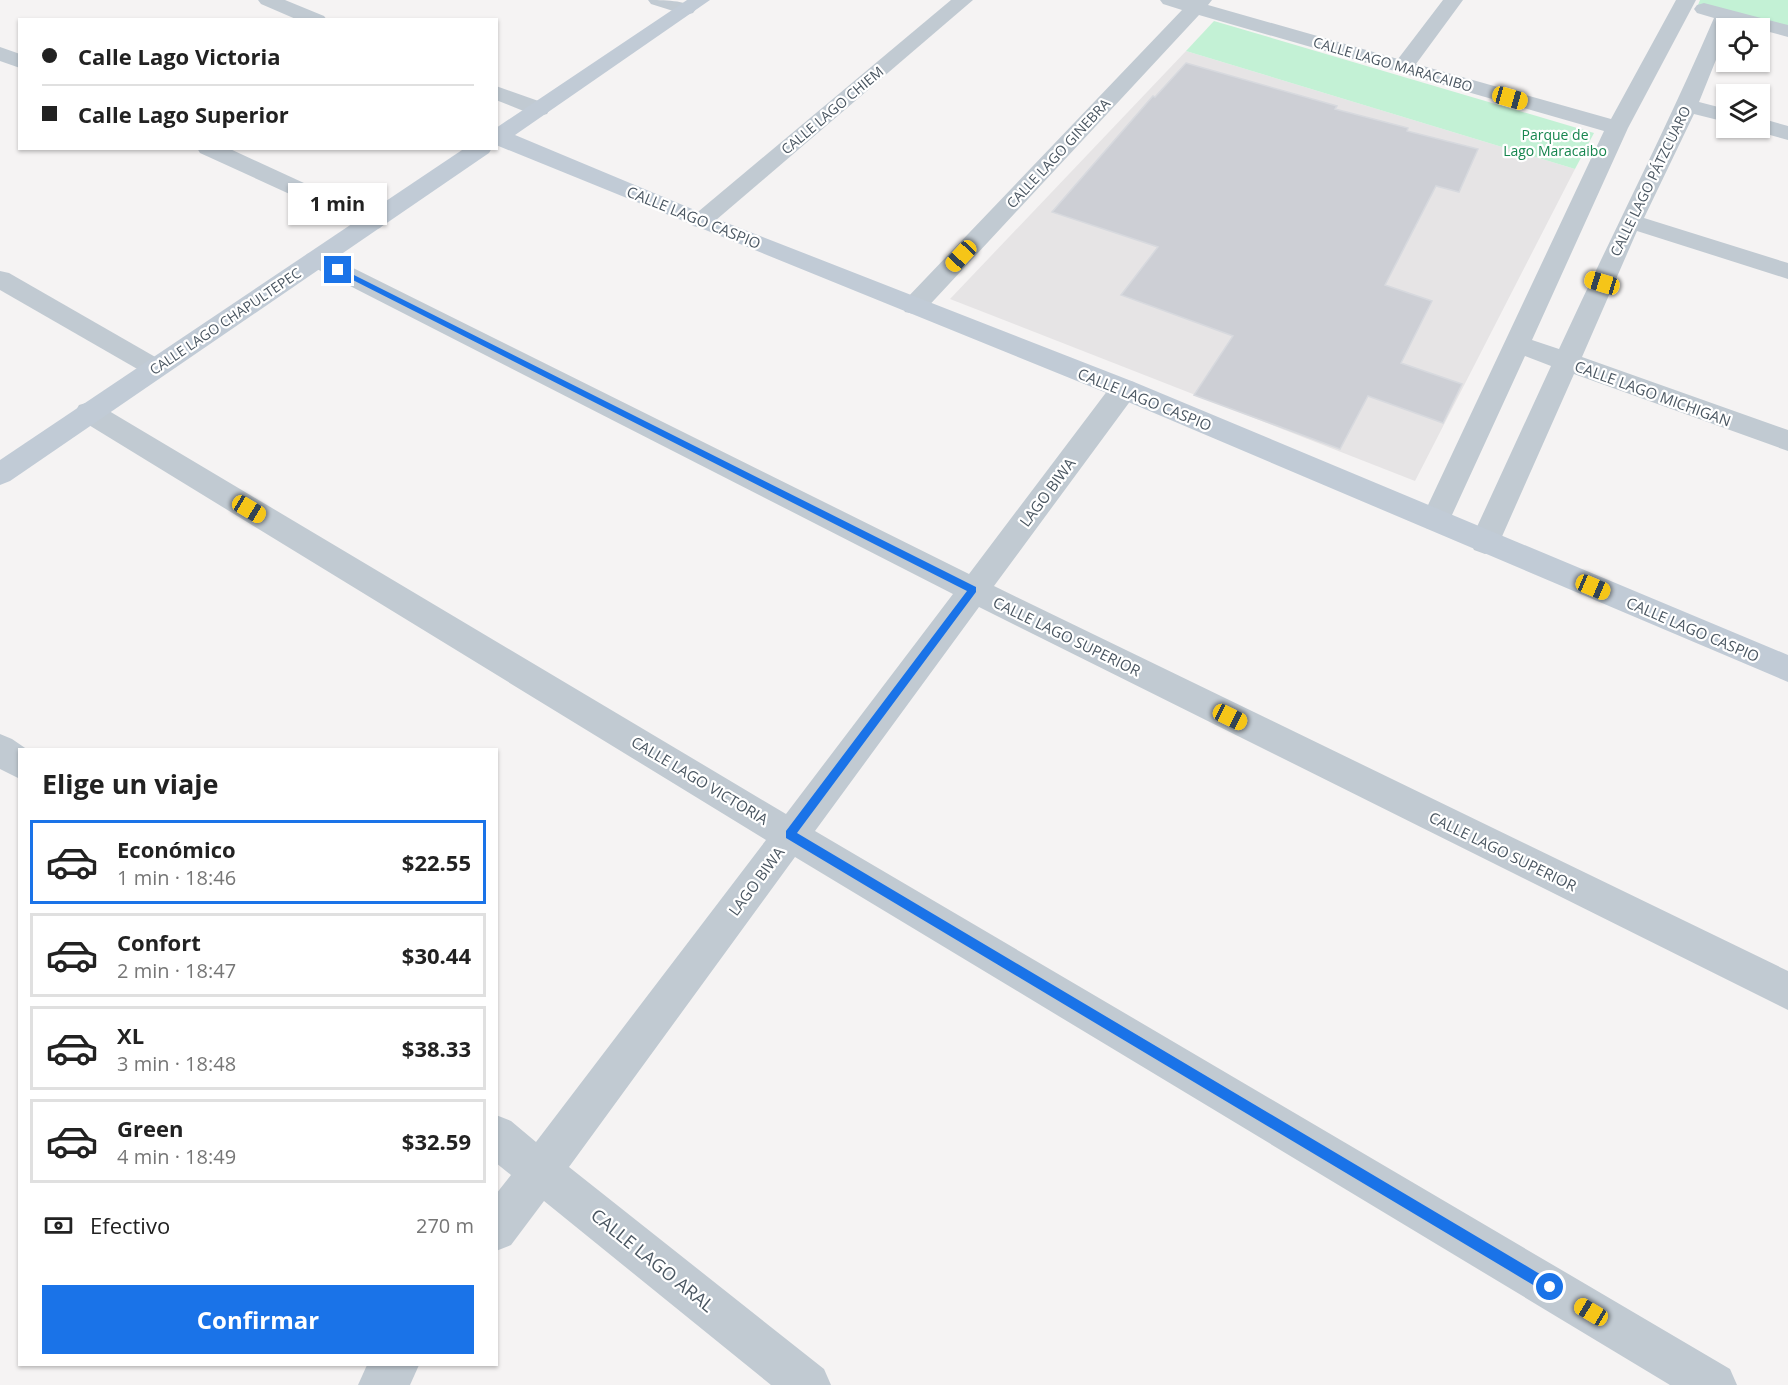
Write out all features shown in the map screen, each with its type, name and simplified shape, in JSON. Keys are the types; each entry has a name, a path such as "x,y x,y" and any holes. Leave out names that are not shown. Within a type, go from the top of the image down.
{"street":[{"path":"268,0 312,18"},
{"path":"658,0 693,5"},
{"name":"CALLE LAGO CHIEM","path":"701,221 963,0"},
{"name":"CALLE LAGO MARACAIBO","path":"1170,0 1198,4 1403,67 1617,128"},
{"path":"1403,67 1453,0"},
{"path":"1685,2 1788,31"},
{"name":"CALLE LAGO PÁTZCUARO","path":"1485,542 1567,362 1577,276 1617,128 1685,2"},
{"name":"CALLE LAGO GINEBRA","path":"914,306 1198,4"},
{"name":"CALLE LAGO CHAPULTEPEC","path":"498,137 693,5"},
{"name":"CALLE LAGO PÁTZCUARO","path":"1436,520 1518,344 1577,276 1630,221 1687,105 1725,15"},
{"path":"0,53 18,61"},
{"path":"498,93 539,109"},
{"path":"1687,105 1716,113"},
{"path":"1770,128 1788,133"},
{"name":"CALLE LAGO CASPIO","path":"498,143 701,221 1124,389 1788,669"},
{"path":"212,150 372,224"},
{"name":"CALLE LAGO CHAPULTEPEC","path":"0,474 479,150"},
{"path":"1630,221 1788,271"},
{"name":"CALLE LAGO SUPERIOR","path":"316,259 973,590 1788,992"},
{"path":"0,279 155,368"},
{"name":"CALLE LAGO MICHIGAN","path":"1518,344 1788,441"},
{"name":"LAGO BIWA","path":"498,1227 1124,389"},
{"name":"CALLE LAGO VICTORIA","path":"89,412 790,835 1714,1385"},
{"path":"0,749 18,762"},
{"name":"CALLE LAGO ARAL","path":"498,1138 808,1385"},
{"path":"381,1385 395,1366"}],"shaded area":[{"path":"1186,51 1575,169 1415,481 950,299"}],"green space":[{"path":"1700,0 1788,0 1788,27 1770,23 1770,18 1751,18 1698,5"},
{"name":"Parque de Lago Maracaibo","path":"1214,21 1594,133 1575,169 1186,51"}],"building":[{"path":"1186,63 1337,106 1335,109 1408,128 1407,131 1478,149 1459,192 1436,186 1385,285 1432,301 1401,363 1462,384 1443,423 1368,396 1340,449 1194,395 1233,336 1121,295 1158,247 1052,212 1153,96 1155,97"}],"route":[{"path":"338,270 973,590 790,835 1550,1287"}]}
